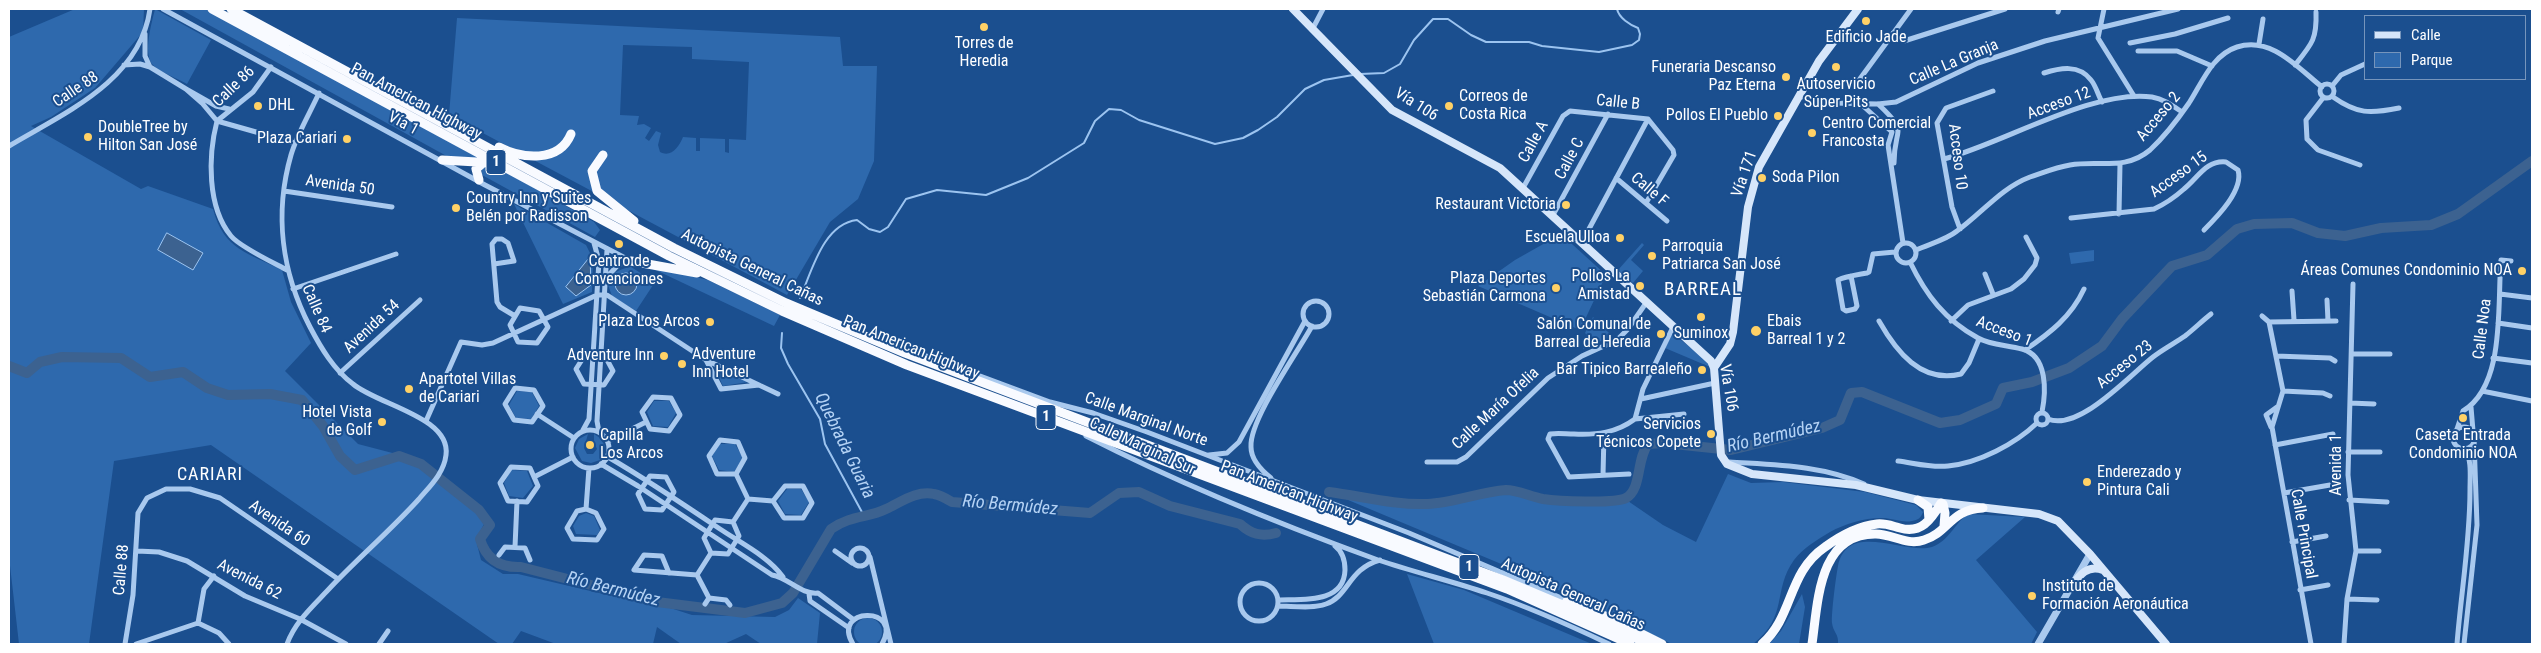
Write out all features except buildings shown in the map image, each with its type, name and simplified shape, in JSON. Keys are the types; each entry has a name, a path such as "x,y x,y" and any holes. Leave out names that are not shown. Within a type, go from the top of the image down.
{"highway":[{"name":"Pan American Highway","path":"212,9 706,275 798,318 907,365 1507,589 1630,644"},
{"name":"Autopista General Cañas","path":"231,9 674,248 786,303 852,331 1503,580 1592,617 1648,644"},
{"path":"314,54 516,154 538,156 549,153 564,146 571,134"},
{"path":"603,155 594,166 592,176 597,191 611,204 642,227 786,303"},
{"path":"442,160 500,164"},
{"path":"479,180 476,169 484,162"},
{"path":"631,261 706,275"},
{"path":"1918,500 1928,507 1930,515 1928,523"},
{"path":"1762,644 1777,626 1801,570 1817,552 1863,526 1881,524 1914,529 1928,523 1942,503"},
{"path":"1942,503 1945,512 1944,526"},
{"path":"1812,644 1824,571 1837,549 1856,538 1868,534 1885,535 1906,541 1924,541 1963,512 1983,508"},
{"path":"1503,580 1566,600 1662,644"}],"main road":[{"name":"Vía 106","path":"1293,9 1392,110 1500,168 1711,361 1714,368 1724,462"},
{"name":"Vía 171","path":"1714,368 1730,344 1733,332 1743,244 1754,181 1770,144 1819,61 1858,9"},
{"path":"1724,462 1736,469 1752,474 1791,476 1874,489 1918,500 2039,514 2053,518 2090,554 2166,644"},
{"path":"2071,587 2086,570 2096,568 2104,571"}],"street":[{"name":"Calle 88","path":"9,146 89,98 111,81 145,33 150,9"},
{"name":"Vía 1","path":"163,9 607,250 631,261"},
{"path":"1312,30 1323,9"},
{"path":"1854,87 1911,9"},
{"path":"1893,33 1898,39 1904,41 2005,9"},
{"path":"2104,9 2098,38 2134,96"},
{"name":"Calle La Granja","path":"1799,96 1832,103 1862,105 1896,102 1978,63 2099,27 2178,9"},
{"path":"2295,65 2314,41 2316,34 2316,12"},
{"path":"2130,43 2145,41 2228,18"},
{"path":"2264,18 2259,44 2279,53 2322,87"},
{"path":"145,33 146,56 150,68"},
{"path":"2145,41 2148,51"},
{"name":"Acceso 2","path":"1916,250 1960,229 2010,186 2069,165 2120,164 2130,162 2150,150 2182,112 2212,66 2228,51 2237,47 2259,44"},
{"path":"2138,51 2177,51 2212,66"},
{"path":"132,53 146,56"},
{"path":"124,65 140,64 150,68 216,106 229,109"},
{"path":"2332,86 2341,75 2364,64"},
{"name":"Calle 86","path":"271,67 252,92 229,109 217,121 213,145 212,174 220,217 232,237 287,270"},
{"path":"2044,73 2059,68 2071,68 2082,72 2092,81 2102,102"},
{"path":"2323,98 2320,91 2322,87 2328,84 2332,86 2335,92 2332,96"},
{"path":"186,89 202,102 217,121 295,143"},
{"name":"Acceso 10","path":"1960,229 1952,207 1937,123 1941,114 1953,104 1993,91"},
{"name":"Calle 84","path":"319,93 295,143 284,191 282,229 287,270 292,289 318,344 340,373 371,397 426,420 438,430 445,441 446,456 440,474 402,518 338,579"},
{"name":"Acceso 12","path":"1944,159 1968,153 2034,125 2102,102 2134,96 2162,100 2182,112"},
{"path":"2360,166 2318,150 2307,139 2306,120 2323,98 2332,96 2357,111 2369,112 2399,108"},
{"path":"1878,104 1898,126 1899,135 1894,147 1893,168"},
{"path":"1862,105 1892,132 1888,145 1903,243"},
{"name":"Calle A","path":"1523,188 1563,116 1570,111"},
{"name":"Calle B","path":"1570,111 1648,119 1673,150 1674,155 1646,203"},
{"name":"Calle C","path":"1553,215 1608,114"},
{"path":"1582,242 1648,119"},
{"name":"Acceso 15","path":"2119,214 2141,212 2166,203 2185,189 2207,166 2226,162 2238,170 2238,183 2224,209 2204,230"},
{"path":"2071,218 2091,214 2119,214 2120,164"},
{"name":"Calle F","path":"1616,178 1666,221"},
{"name":"Avenida 50","path":"284,191 392,207"},
{"path":"1951,321 1968,305 1993,294 2011,289 2024,279 2035,265 2036,258 2026,237"},
{"path":"494,264 514,261 508,243 502,239 496,239 492,244 497,302 500,307 515,316"},
{"path":"594,242 599,261 589,419 584,430 574,438 571,444 573,457 576,462 589,468 602,464 608,457 608,441 599,432 597,421 607,250"},
{"path":"1903,243 1913,245 1916,250 1915,258 1910,262 1900,262 1896,252 1898,246 1903,243"},
{"path":"1851,276 1857,306 1855,309 1845,311 1838,280 1851,276 1869,272 1873,254 1896,252"},
{"path":"292,289 396,254"},
{"name":"Calle Noa","path":"2457,429 2463,411 2471,407 2482,390 2493,358 2498,323 2501,260 2511,261"},
{"path":"605,280 612,268 631,261"},
{"name":"Acceso 1","path":"1910,262 1922,287 1935,305 1951,321 1980,339 2025,350 2035,358 2042,369 2044,385 2042,412"},
{"path":"1985,274 1993,294"},
{"name":"Avenida 1","path":"2344,644 2347,600 2356,551 2349,500 2348,452 2353,284"},
{"path":"2025,350 2047,335 2064,320 2076,306 2084,289"},
{"path":"2292,291 2294,320"},
{"path":"2500,294 2532,298"},
{"path":"426,420 461,342 487,344 597,295 604,295 706,360 778,394"},
{"name":"Avenida 54","path":"340,373 420,300"},
{"path":"1316,300 1324,303 1328,309 1329,317 1321,326 1312,326 1305,321 1303,314 1305,306 1316,300"},
{"path":"2327,300 2328,321"},
{"name":"Calle María Ofelia","path":"1427,462 1457,462 1466,457 1548,378 1582,356 1617,340 1628,329 1646,303"},
{"path":"520,308 539,310 544,320 548,327 537,344 518,342 510,324 520,308"},
{"name":"Acceso 23","path":"2048,419 2054,422 2068,419 2106,398 2154,356 2183,338 2212,314"},
{"path":"2262,316 2269,322 2294,320 2336,321"},
{"path":"1205,454 1227,452 1239,442 1305,321"},
{"path":"1879,321 1894,347 1903,358 1939,375 1961,374 1969,363 1980,339"},
{"name":"Calle Principal","path":"2269,322 2283,391 2281,405 2274,417 2272,427 2311,644"},
{"path":"2498,323 2532,328"},
{"path":"1278,483 1261,469 1255,460 1251,447 1252,433 1312,326"},
{"path":"1628,474 1569,477 1548,439 1550,434 1554,433 1604,434 1618,431 1635,419 1643,389 1673,327"},
{"name":"Calle Marginal Norte","path":"852,331 904,348 1050,402 1112,420 1205,454 1409,533 1566,600"},
{"path":"2352,354 2390,354"},
{"path":"585,355 600,356 606,356 613,371 604,385 584,384 576,369 585,355"},
{"path":"2276,356 2330,358 2335,361"},
{"path":"2493,358 2532,363"},
{"path":"706,360 721,390 760,384"},
{"path":"1641,399 1715,383"},
{"path":"515,388 534,390 543,406 537,414 532,422 514,420 506,404 515,388"},
{"path":"2482,390 2532,401"},
{"path":"2283,391 2324,393 2330,396"},
{"path":"653,397 671,398 680,415 670,431 650,429 646,422 642,412 653,397"},
{"path":"2350,403 2374,404"},
{"path":"2466,448 2470,474 2470,525 2457,642 2464,643 2477,525 2471,407"},
{"path":"2042,412 2047,414 2048,419 2044,425 2037,423 2036,416 2042,412"},
{"path":"537,414 574,438"},
{"path":"1635,419 1647,420 1684,414"},
{"name":"Calle Marginal Sur","path":"1057,420 1105,445 1217,496 1380,560 1502,598 1559,620 1609,644"},
{"path":"608,441 646,422"},
{"path":"1898,461 1937,466 1960,464 2002,449 2025,435 2037,423"},
{"path":"2473,432 2464,427 2457,429 2454,435 2454,442 2459,447 2466,448 2472,445 2474,439"},
{"path":"584,430 599,432"},
{"path":"1603,475 1604,434"},
{"path":"2275,445 2334,434"},
{"path":"720,440 738,442 746,458 736,474 718,474 713,465 709,456 720,440"},
{"path":"2348,452 2380,452"},
{"path":"534,477 573,457"},
{"path":"608,457 647,480 737,540 777,568 784,578"},
{"path":"1724,462 1819,469 1848,477 1874,489"},
{"path":"602,464 642,488 772,575 784,578 808,593 818,593 854,620"},
{"path":"510,467 530,468 534,477 538,486 527,502 508,501 500,483 510,467"},
{"path":"586,509 589,468"},
{"path":"736,474 748,499"},
{"path":"650,476 666,477 674,492 662,510 645,509 638,494 647,480 650,476"},
{"path":"2284,493 2330,485"},
{"path":"785,486 803,486 812,503 803,518 784,518 773,501 785,486"},
{"name":"Avenida 60","path":"147,498 166,489 180,488 207,493 220,498 338,579"},
{"name":"Calle 88","path":"125,644 133,595 138,513 147,498"},
{"path":"748,499 773,501"},
{"path":"733,522 748,499"},
{"path":"2349,500 2387,502"},
{"path":"515,547 517,502"},
{"path":"586,509 596,513 604,529 597,540 573,539 567,528 577,511 586,509"},
{"path":"711,553 704,538 715,520 733,522"},
{"path":"711,553 728,554 740,536 733,522"},
{"path":"2470,525 2477,525"},
{"path":"2292,542 2326,536"},
{"path":"1278,603 1319,599 1335,591 1344,576 1345,563 1339,549 1328,541"},
{"path":"499,555 505,547 524,548 530,560"},
{"path":"852,563 851,557 856,549 865,549 870,557 892,644"},
{"name":"Avenida 62","path":"137,551 173,556 187,561 245,596 300,619 346,644"},
{"path":"835,551 858,567 865,566 870,557"},
{"path":"2356,551 2379,551"},
{"path":"697,575 711,553"},
{"path":"2038,644 2090,554"},
{"path":"670,573 662,556 644,556 634,570 670,573 697,575"},
{"path":"1278,603 1327,604 1340,595 1354,574 1362,567 1380,560"},
{"path":"2465,567 2472,568"},
{"path":"697,575 708,598"},
{"path":"198,623 204,589 214,576"},
{"path":"287,644 300,619 338,579"},
{"path":"1257,583 1269,586 1277,594 1278,603 1272,616 1262,621 1255,621 1245,615 1240,598 1246,588 1257,583"},
{"path":"2300,590 2328,586"},
{"path":"808,593 810,601 849,628 853,644"},
{"path":"705,604 708,598"},
{"path":"708,598 726,600 730,605"},
{"path":"2347,600 2377,600"},
{"path":"878,618 881,603"},
{"path":"849,628 854,620 868,614 878,618 885,627 885,639 882,644"},
{"path":"136,644 198,623 219,633 229,644"},
{"path":"379,644 388,631"}],"green space":[{"path":"75,9 144,9 143,32 95,88 51,117 31,126 141,189 148,186 213,209 218,223 231,242 248,254 282,270 291,302 311,343 285,371 358,444 423,461 477,514 484,524 476,540 481,560 503,574 518,574 646,604 661,605 692,615 775,617 789,610 798,598 820,613 817,644 761,644 746,634 724,644 681,644 657,627 653,644 556,644 521,631 512,644 499,644 211,445 114,461 89,644 19,644 9,557 9,37"},
{"path":"155,9 211,40 187,84 159,70 149,59 148,45"},
{"path":"180,9 207,9 483,160 452,159"},
{"path":"457,18 840,37 843,66 877,66 874,161 858,199 830,222 787,295 449,115","holes":["623,45 692,47 692,59 749,62 746,140 729,139 729,153 725,152 725,139 700,138 700,151 696,151 696,138 683,137 671,153 660,152 658,145 661,133 656,131 649,141 645,138 651,128 644,124 637,125 639,116 620,115"]},
{"path":"482,165 496,166 594,222 600,230 595,237 482,175"},
{"path":"514,204 586,245 593,259 592,292 563,304"},
{"path":"1561,234 1606,275 1580,330 1478,286 1515,260"},
{"path":"1642,243 1644,245 1631,260 1643,271 1633,283 1618,270"},
{"path":"2094,250 2094,261 2071,264 2069,253"},
{"path":"645,265 708,280 780,315 774,326"},
{"path":"631,267 655,282 636,311 612,296 608,285 611,277 616,272"},
{"path":"1593,317 1612,336 1583,349 1587,335 1585,333"},
{"path":"1672,333 1709,362 1710,367 1665,348"},
{"path":"714,367 748,382 723,386"},
{"path":"517,391 532,392 539,406 531,419 516,418 509,405"},
{"path":"654,401 669,401 676,413 668,427 653,426 647,412"},
{"path":"588,434 584,448 587,454 593,454 597,449 594,442 594,434 600,438 605,446 600,460 591,463 582,461 575,448 579,439"},
{"path":"720,444 735,444 743,458 734,472 719,470 712,456"},
{"path":"511,470 527,471 533,486 523,498 509,496 504,483"},
{"path":"1728,474 1751,483 1783,482 1865,492 1916,505 1923,512 1919,518 1912,521 1905,522 1878,518 1850,523 1815,541 1794,560 1787,571 1772,623 1753,644 1672,644 1518,571 1329,492 1398,503 1428,504 1507,490 1542,499 1605,501 1625,499 1663,525 1696,542"},
{"path":"787,489 801,489 809,502 801,515 785,514 778,501"},
{"path":"586,513 594,516 600,530 597,535 576,534 573,526 579,516"},
{"path":"1968,514 2025,517 1976,560 2037,632 2031,644 1838,644 1838,638 1832,623 1832,612 1838,566 1844,552 1853,545 1865,542 1878,542 1907,547 1932,547 1943,541"},
{"path":"1407,574 1464,590 1592,644 1434,644"},
{"path":"1802,594 1805,607 1799,644 1769,644 1781,631"},
{"path":"868,618 878,622 882,632 878,642 868,646 858,642 854,632 858,622"}],"shaded area":[{"path":"167,233 203,253 193,270 158,250"},
{"path":"590,257 591,285 576,296 566,287"},
{"path":"626,273 634,276 637,284 634,292 626,295 618,292 615,284 618,276"}],"waterway":[{"name":"Quebrada Guaria","path":"1360,74 1384,73 1400,64 1414,40 1433,19 1448,19 1471,35 1486,42 1529,42 1542,46 1599,52 1632,45 1639,40 1638,28 1625,21 1617,9"},
{"name":"Quebrada Guaria","path":"800,298 820,250 835,230 845,223 857,220 869,229 880,232 888,227 906,199 937,190 986,195 1028,178 1084,143 1095,121 1109,109 1121,110 1139,120 1215,144 1243,138 1258,130 1277,117 1305,89 1324,80 1353,75"},
{"name":"Río Bermúdez","path":"1329,492 1415,504 1457,500 1506,490 1550,500 1586,502 1620,500 1631,494 1637,481 1644,451 1648,444 1664,443 1731,450 1822,428 1840,420 1851,393 1862,392 1940,423 1960,420 1996,404 2003,388 2032,382 2069,368 2102,346 2122,319 2172,266 2207,255 2237,229 2254,224 2292,223 2318,233 2345,236 2381,228 2431,225 2458,214 2532,161"},
{"name":"Quebrada Guaria","path":"782,333 781,348 788,364 820,419 825,444 863,514"},
{"name":"Río Bermúdez","path":"9,366 27,373 40,362 62,357 121,358 150,377 183,372 207,388 228,395 270,394 302,400 323,426 340,456 355,470 399,456 421,464 479,510 490,525 480,539 486,552 500,564 521,567 657,602 745,613 782,603 793,593 831,529 846,521 879,512 909,497 928,493 943,497 952,502 1090,513 1119,493 1139,492 1170,506 1240,524 1256,534 1276,533"}],"place":[{"name":"Edificio Jade","path":"1866,21"},
{"name":"Torres de Heredia","path":"984,27"},
{"name":"Autoservicio Súper Pits","path":"1836,67"},
{"name":"Funeraria Descanso Paz Eterna","path":"1786,77"},
{"name":"DHL","path":"258,106"},
{"name":"Correos de Costa Rica","path":"1449,106"},
{"name":"Pollos El Pueblo","path":"1778,116"},
{"name":"Centro Comercial Francosta","path":"1812,133"},
{"name":"DoubleTree by Hilton San José","path":"88,137"},
{"name":"Plaza Cariari","path":"347,139"},
{"name":"Soda Pilon","path":"1762,178"},
{"name":"Restaurant Victoria","path":"1566,205"},
{"name":"Country Inn y Suites Belén por Radisson","path":"456,208"},
{"name":"Escuela Ulloa","path":"1620,238"},
{"name":"Centro de Convenciones","path":"619,244"},
{"name":"Parroquia Patriarca San José","path":"1652,256"},
{"name":"Áreas Comunes Condominio NOA","path":"2522,271"},
{"name":"Pollos La Amistad","path":"1640,286"},
{"name":"Plaza Deportes Sebastián Carmona","path":"1556,288"},
{"name":"Suminox","path":"1701,317"},
{"name":"Plaza Los Arcos","path":"710,322"},
{"name":"Ebais Barreal 1 y 2","path":"1756,331"},
{"name":"Salón Comunal de Barreal de Heredia","path":"1661,334"},
{"name":"Adventure Inn","path":"664,356"},
{"name":"Adventure Inn Hotel","path":"682,364"},
{"name":"Bar Tipico Barrealeño","path":"1702,370"},
{"name":"Apartotel Villas de Cariari","path":"409,389"},
{"name":"Caseta Entrada Condominio NOA","path":"2463,418"},
{"name":"Hotel Vista de Golf","path":"382,422"},
{"name":"Servicios Técnicos Copete","path":"1711,434"},
{"name":"Capilla Los Arcos","path":"590,445"},
{"name":"Enderezado y Pintura Cali","path":"2087,482"},
{"name":"Instituto de Formación Aeronáutica","path":"2032,596"}],"district":[{"name":"BARREAL","path":"1703,290"},
{"name":"CARIARI","path":"210,475"}]}
